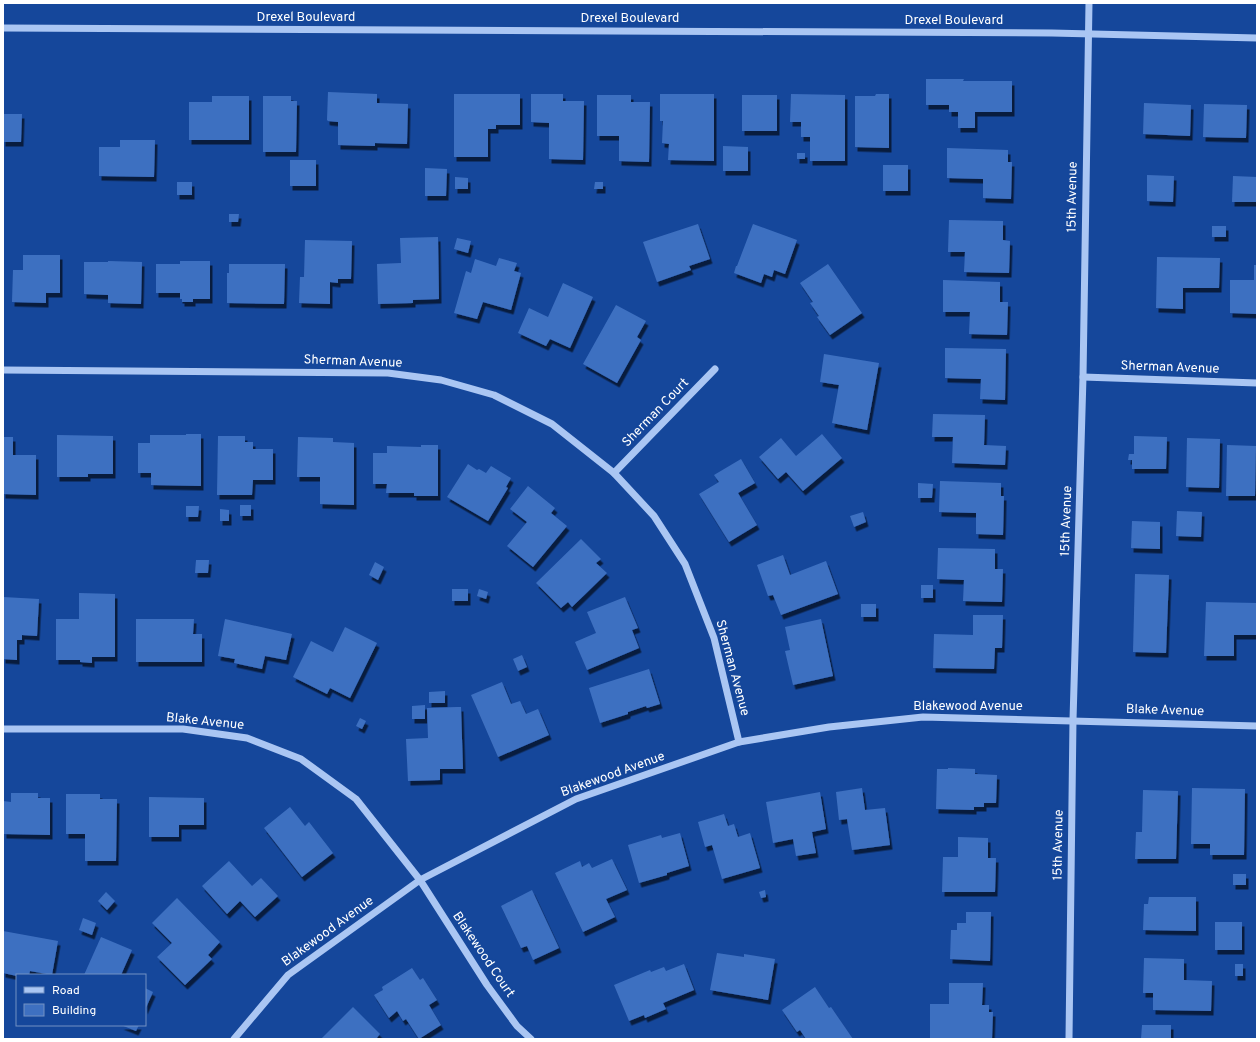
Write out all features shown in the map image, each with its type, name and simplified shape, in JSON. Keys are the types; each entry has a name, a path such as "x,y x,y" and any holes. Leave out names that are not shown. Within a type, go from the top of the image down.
{"street":[{"name":"15th Avenue","path":"1068,1039 1073,720 1082,378 1089,3"},
{"name":"Drexel Boulevard","path":"3,28 1088,34 1257,38"},
{"name":"Sherman Court","path":"614,473 715,369"},
{"name":"Sherman Avenue","path":"3,370 388,373 441,380 494,395 552,424 614,473 654,516 685,564 714,638 739,742"},
{"name":"Sherman Avenue","path":"1082,378 1257,383"},
{"name":"Blakewood Avenue","path":"234,1039 288,975 420,880 576,799 739,742 829,727 923,717 1073,720"},
{"name":"Blake Avenue","path":"1073,720 1257,726"},
{"name":"Blake Avenue","path":"3,729 183,729 247,738 301,759 356,799 420,880"},
{"name":"Blakewood Court","path":"420,880 487,985 517,1026 531,1039"}],"building":[{"path":"926,79 1012,81 1012,112 975,112 975,128 958,128 958,112 949,112 949,105 926,105"},
{"path":"328,92 377,94 377,103 408,104 407,144 375,143 375,146 338,145 338,122 327,120"},
{"path":"454,94 520,94 520,125 496,125 496,129 488,129 488,157 454,157"},
{"path":"531,94 563,94 563,101 584,101 583,160 549,159 549,123 531,122"},
{"path":"660,94 714,94 714,161 668,160 669,144 662,143 663,121 660,121"},
{"path":"791,94 845,95 845,161 810,161 810,137 801,137 801,122 790,122"},
{"path":"876,94 889,94 889,148 855,147 855,96 875,96"},
{"path":"597,95 631,95 631,102 650,102 649,162 619,161 619,136 597,136"},
{"path":"742,95 777,95 777,131 742,131"},
{"path":"212,96 249,96 249,140 189,140 189,102 212,102"},
{"path":"263,96 291,96 291,101 297,101 296,152 263,152"},
{"path":"1144,103 1191,105 1190,136 1143,134"},
{"path":"1204,104 1247,105 1246,138 1203,137"},
{"path":"3,114 22,114 21,142 3,142"},
{"path":"120,140 155,140 154,177 99,176 99,147 120,147"},
{"path":"723,146 748,147 748,171 723,171"},
{"path":"947,148 1008,150 1008,162 1012,162 1011,199 983,198 983,179 947,178"},
{"path":"797,153 805,153 805,159 797,159"},
{"path":"290,160 316,160 316,186 290,186"},
{"path":"883,165 908,165 908,191 883,191"},
{"path":"425,168 447,169 446,196 425,196"},
{"path":"1147,175 1174,176 1173,202 1147,201"},
{"path":"1233,176 1257,177 1257,202 1232,202"},
{"path":"455,177 468,178 468,189 455,189"},
{"path":"177,182 192,182 192,195 177,195"},
{"path":"595,182 603,182 603,189 594,189"},
{"path":"229,214 239,214 238,222 229,222"},
{"path":"949,220 1003,221 1003,240 1010,241 1009,273 964,272 965,252 948,252"},
{"path":"698,224 710,259 689,266 691,270 657,282 643,242"},
{"path":"753,224 797,240 785,274 774,270 772,277 764,274 761,283 734,273"},
{"path":"1212,226 1226,226 1226,237 1212,237"},
{"path":"438,237 439,299 413,300 413,303 378,304 377,264 401,263 400,238"},
{"path":"457,238 471,241 468,253 454,249"},
{"path":"305,240 352,241 351,279 338,279 338,283 330,282 330,304 299,303 300,277 304,277"},
{"path":"23,255 60,255 60,293 46,293 46,303 12,302 13,270 23,270"},
{"path":"1157,257 1220,258 1219,288 1183,288 1183,309 1156,308"},
{"path":"499,258 517,263 514,271 521,273 511,310 483,302 477,319 454,313 466,271 471,273 475,259 496,266"},
{"path":"180,261 210,261 210,299 193,299 193,302 182,302 182,299 180,299 180,293 156,293 156,264 180,264"},
{"path":"84,262 142,262 141,304 108,303 108,295 84,294"},
{"path":"229,264 285,264 284,304 227,303 227,273 229,273"},
{"path":"828,264 862,313 830,335 817,317 819,316 810,303 813,302 800,283"},
{"path":"1254,265 1257,265 1257,314 1230,313 1230,280 1254,280"},
{"path":"943,280 1000,282 1000,302 1008,302 1007,335 969,334 970,312 943,312"},
{"path":"563,283 593,297 570,348 550,339 546,346 518,333 529,308 548,317"},
{"path":"616,305 646,321 637,337 641,340 617,383 583,364"},
{"path":"945,348 1006,349 1005,400 980,399 981,379 945,378"},
{"path":"824,354 879,363 867,430 832,423 839,385 820,382"},
{"path":"933,414 985,415 984,445 1006,446 1005,465 952,463 953,437 932,437"},
{"path":"201,434 201,486 151,485 151,473 138,473 138,443 150,443 150,435"},
{"path":"822,434 842,458 803,491 786,472 778,479 759,457 781,438 796,456"},
{"path":"57,435 113,436 113,474 88,474 88,477 57,477"},
{"path":"218,436 245,436 245,442 253,442 253,449 273,449 273,480 253,480 252,495 217,495"},
{"path":"1134,436 1167,437 1166,469 1132,469 1132,460 1128,460 1129,454 1134,454"},
{"path":"3,437 13,437 13,455 36,455 36,495 3,494"},
{"path":"298,437 333,438 333,442 354,443 354,505 320,504 320,477 297,477"},
{"path":"1187,438 1220,439 1219,488 1186,487"},
{"path":"421,445 438,445 438,496 414,496 414,493 386,493 387,484 373,484 373,453 387,453 387,446 421,447"},
{"path":"1227,445 1256,446 1255,496 1226,496"},
{"path":"741,459 755,483 738,493 757,525 729,542 699,494 719,482 714,475"},
{"path":"468,464 477,470 479,469 486,473 491,466 511,478 506,487 508,488 488,521 447,497"},
{"path":"940,481 1001,483 1001,496 1004,496 1003,535 976,534 976,513 939,512"},
{"path":"918,483 933,484 932,498 918,498"},
{"path":"528,486 555,508 551,513 567,526 533,567 507,546 527,522 510,509"},
{"path":"240,505 251,505 251,516 240,516"},
{"path":"186,506 199,506 198,517 186,517"},
{"path":"220,509 229,510 229,521 220,521"},
{"path":"1177,511 1202,512 1201,537 1176,536"},
{"path":"863,512 866,522 854,527 850,516"},
{"path":"1132,521 1160,522 1160,549 1131,548"},
{"path":"581,539 601,559 596,563 607,573 572,607 568,602 561,608 536,583"},
{"path":"938,548 995,549 995,569 1003,569 1002,602 963,601 964,580 937,579"},
{"path":"783,555 790,575 826,561 838,594 781,615 773,595 768,596 757,565"},
{"path":"196,560 209,560 208,573 195,573"},
{"path":"375,562 384,567 378,580 369,575"},
{"path":"1135,574 1169,575 1166,653 1133,652"},
{"path":"921,585 933,585 933,598 921,598"},
{"path":"452,589 468,589 468,601 452,601"},
{"path":"479,589 488,592 486,599 477,596"},
{"path":"79,593 115,594 115,657 92,657 92,663 80,662 80,660 56,660 56,619 79,619"},
{"path":"3,597 39,599 37,636 22,635 22,640 17,640 17,660 3,659"},
{"path":"625,597 638,628 632,630 639,648 587,670 575,642 596,633 587,612"},
{"path":"1206,602 1257,603 1257,635 1234,635 1234,656 1204,656"},
{"path":"861,604 876,604 876,617 861,617"},
{"path":"973,615 1003,615 1002,648 995,648 994,669 933,668 934,634 973,635"},
{"path":"136,619 194,619 193,634 202,634 202,662 136,662"},
{"path":"225,619 292,634 286,660 265,656 262,669 234,663 235,659 218,656"},
{"path":"821,619 833,676 793,685 785,651 790,650 785,627"},
{"path":"345,627 377,643 350,698 330,688 327,694 293,677 311,641 333,652"},
{"path":"522,655 527,667 518,671 513,659"},
{"path":"649,669 660,704 647,708 646,706 628,712 628,714 600,723 589,688"},
{"path":"502,682 511,704 520,701 526,714 538,709 549,735 498,757 471,695"},
{"path":"445,691 445,703 429,703 429,692"},
{"path":"425,705 425,719 412,719 412,706"},
{"path":"461,707 463,769 440,769 440,780 408,781 406,739 428,738 427,708"},
{"path":"360,718 366,721 362,729 356,726"},
{"path":"937,769 975,769 975,774 997,775 996,803 984,803 984,807 974,807 974,810 936,809"},
{"path":"862,788 865,810 885,808 890,845 852,850 847,819 839,820 836,792"},
{"path":"1192,788 1245,789 1244,855 1210,855 1210,844 1191,844"},
{"path":"1143,790 1178,791 1176,859 1135,859 1136,832 1142,832"},
{"path":"820,792 826,829 812,832 816,853 796,856 793,839 773,843 766,802"},
{"path":"11,793 38,793 38,798 50,798 50,835 4,834 3,801 11,802"},
{"path":"66,794 100,794 100,799 117,799 116,861 85,861 85,834 66,834"},
{"path":"149,797 204,798 204,825 179,825 179,837 149,837"},
{"path":"290,807 305,826 309,822 333,853 302,877 264,828"},
{"path":"724,814 728,826 734,824 738,837 750,833 760,868 722,879 712,845 705,847 698,822"},
{"path":"680,833 689,866 667,873 667,875 639,883 628,845 661,835 662,838"},
{"path":"958,837 988,838 988,858 996,858 995,892 942,892 943,857 958,857"},
{"path":"612,859 627,890 606,899 615,917 583,932 555,873 580,861 582,867 589,863 592,868"},
{"path":"229,861 252,886 261,878 278,896 255,917 240,901 227,914 202,886"},
{"path":"1233,874 1246,874 1246,885 1233,885"},
{"path":"532,890 559,948 533,960 527,946 521,948 501,906"},
{"path":"765,890 766,897 761,898 759,892"},
{"path":"106,892 115,901 107,910 98,901"},
{"path":"1149,897 1196,897 1196,931 1143,930 1144,904 1148,904"},
{"path":"177,898 220,942 208,955 212,959 185,985 157,957 172,943 152,923"},
{"path":"966,912 991,912 990,961 950,959 951,930 957,930 957,923 966,923"},
{"path":"83,918 96,923 92,935 79,930"},
{"path":"1215,922 1242,922 1242,950 1215,950"},
{"path":"3,931 58,941 52,974 30,971 29,974 16,974 16,976 3,973"},
{"path":"101,937 132,950 121,974 84,974"},
{"path":"717,953 744,957 744,954 775,959 768,1000 710,990"},
{"path":"1144,958 1184,959 1184,980 1212,981 1211,1011 1153,1010 1153,993 1143,993"},
{"path":"684,964 694,990 663,1003 666,1009 645,1018 644,1015 629,1021 614,985 650,970 651,972 664,967 666,971"},
{"path":"1235,964 1243,964 1243,976 1235,976"},
{"path":"412,968 420,980 423,978 437,1000 429,1005 441,1025 419,1039 406,1019 403,1021 397,1011 389,1018 374,995 383,990 382,987"},
{"path":"949,983 983,983 982,1005 989,1005 989,1012 993,1012 992,1039 930,1039 930,1004 949,1004"},
{"path":"815,987 853,1039 806,1039 800,1030 797,1032 782,1010"},
{"path":"146,988 153,992 146,1008"},
{"path":"353,1007 380,1034 376,1039 321,1039"},
{"path":"1142,1025 1171,1025 1171,1039 1141,1039"},
{"path":"124,1026 138,1026 136,1031"}]}
